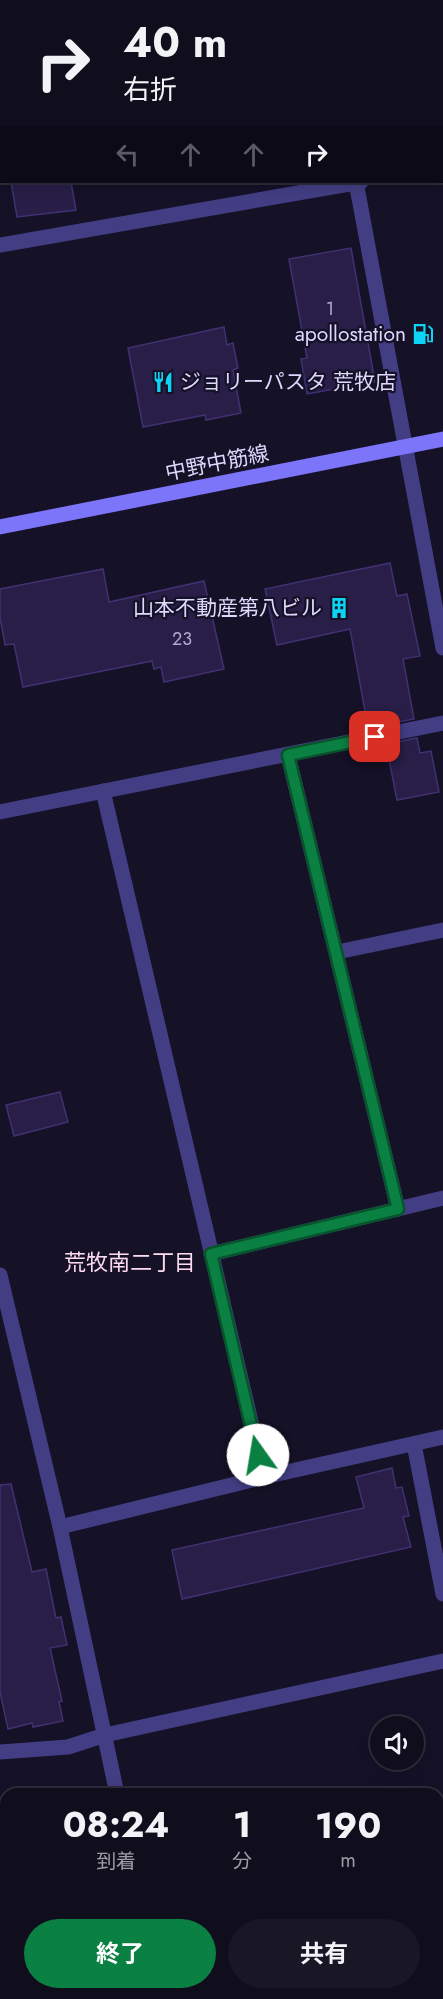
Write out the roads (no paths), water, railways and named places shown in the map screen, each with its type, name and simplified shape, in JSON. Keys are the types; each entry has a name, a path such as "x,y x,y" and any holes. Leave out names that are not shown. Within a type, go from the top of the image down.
{"main road":[{"name":"中野中筋線","path":"0,527 443,439"}],"street":[{"path":"0,245 351,183"},
{"path":"357,183 443,648"},
{"path":"0,812 443,723"},
{"path":"288,755 398,1209"},
{"path":"103,791 264,1477"},
{"path":"337,952 443,930"},
{"path":"211,1254 443,1198"},
{"path":"0,1275 60,1527 116,1788"},
{"path":"60,1527 264,1477 443,1437"},
{"path":"414,1444 443,1594"},
{"path":"0,1752 68,1747 105,1735 443,1661"}],"place":[{"name":"apollostation","path":"423,334"},
{"name":"ジョリーパスタ 荒牧店","path":"163,382"},
{"name":"山本不動産第八ビル","path":"339,608"}],"district":[{"name":"荒牧南二丁目","path":"130,1262"}]}
